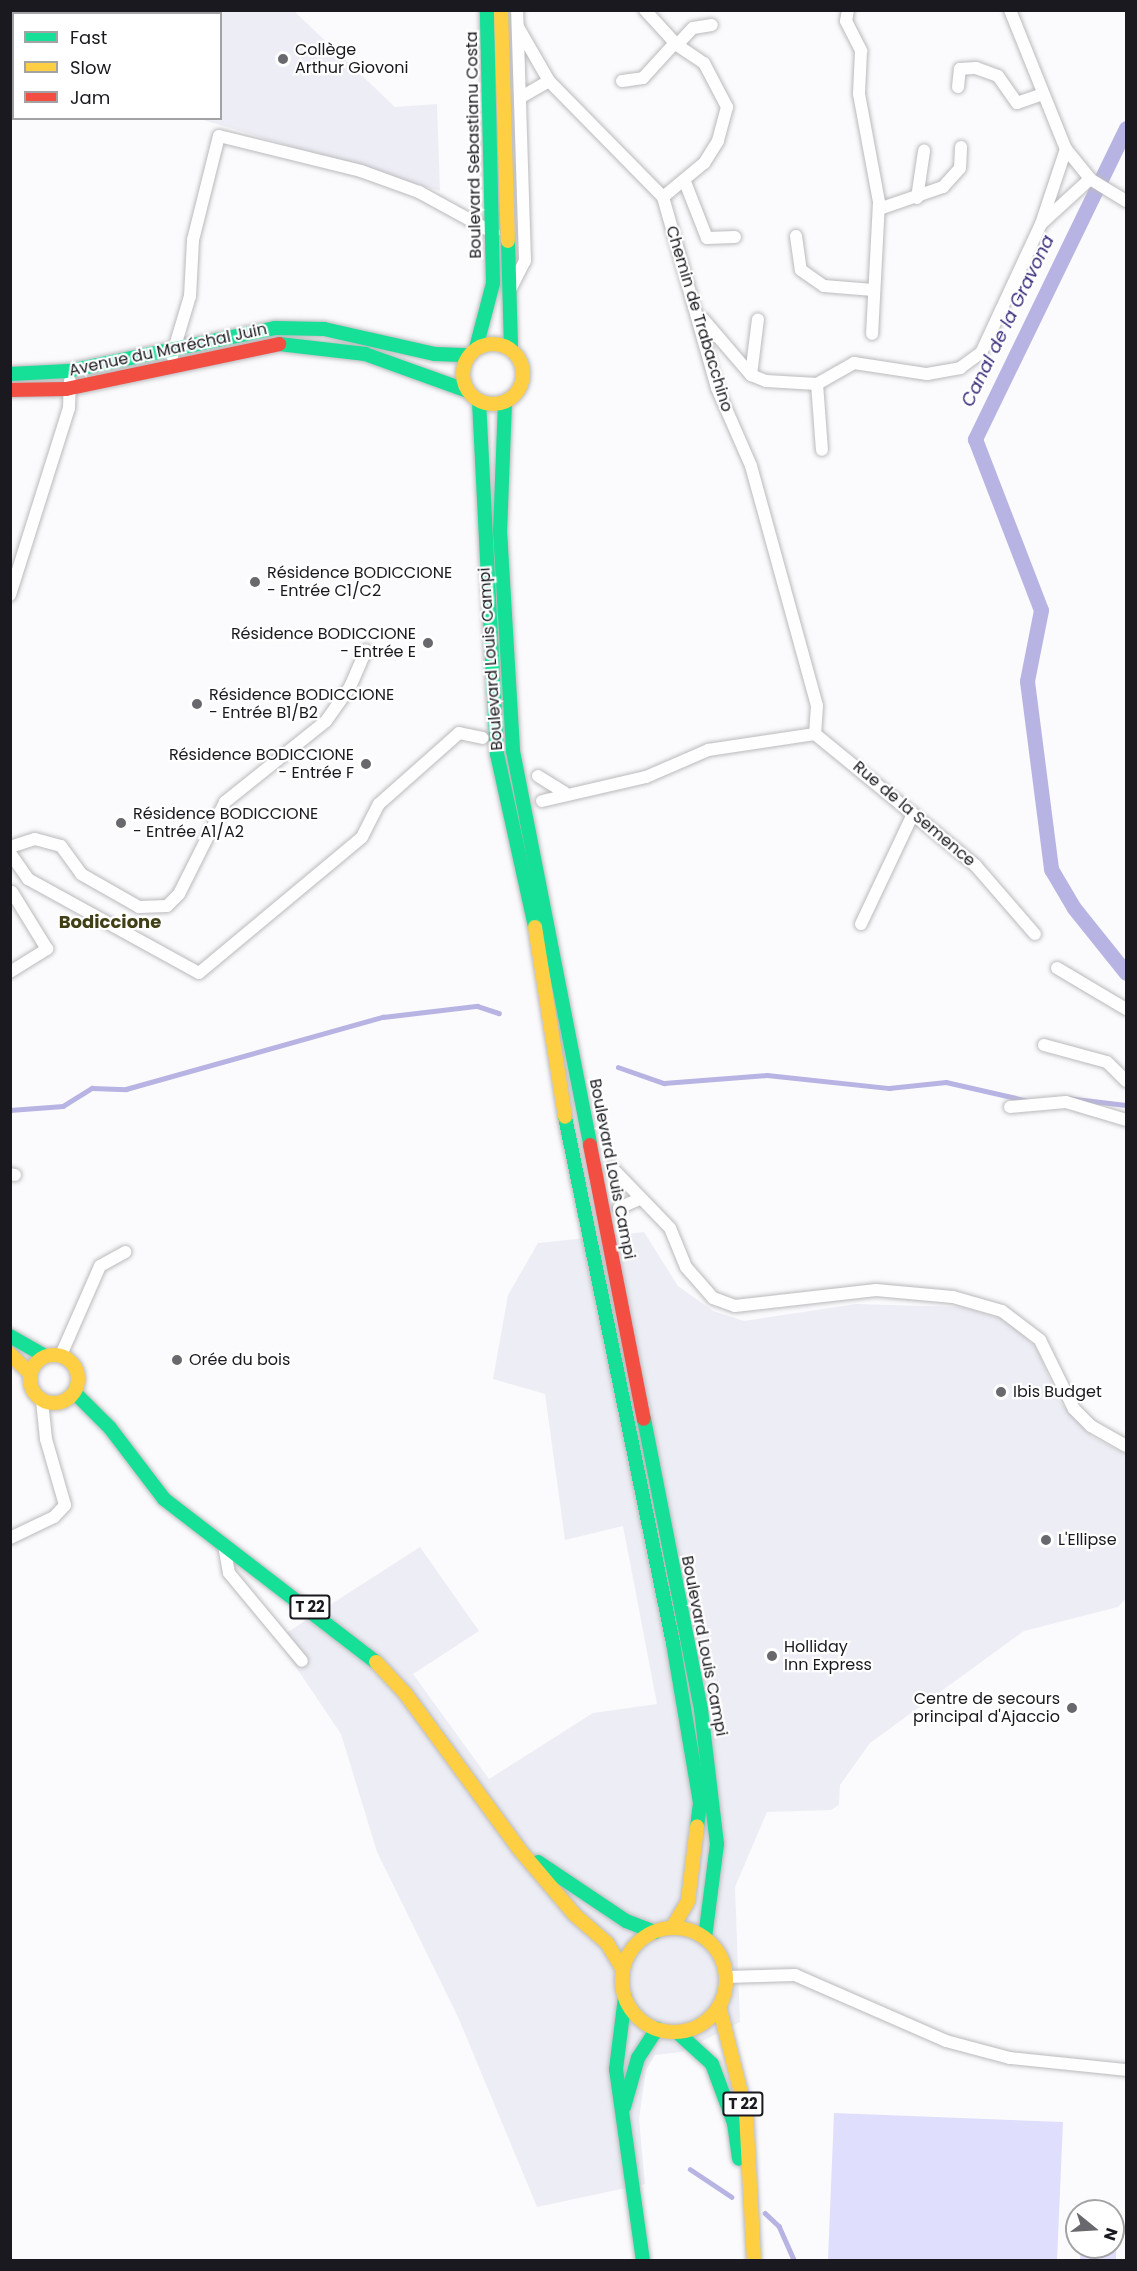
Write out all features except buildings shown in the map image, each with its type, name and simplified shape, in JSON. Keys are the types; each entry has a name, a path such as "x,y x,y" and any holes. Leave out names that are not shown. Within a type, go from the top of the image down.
{"main road":[{"name":"Boulevard Sebastianu Costa","path":"472,352 493,283 494,233 487,10"},
{"name":"Boulevard Sebastianu Costa","path":"501,10 510,348"},
{"name":"Avenue du Maréchal Juin","path":"10,374 68,371 275,328 324,329 435,354 472,352"},
{"path":"493,343 510,348 520,360 523,379 505,402 473,396 463,373 472,352 493,343"},
{"name":"Avenue du Maréchal Juin","path":"10,390 71,388 278,344 324,346 365,354 473,396"},
{"name":"Boulevard Louis Campi","path":"473,396 497,754 523,856 568,1133 673,1643 700,1803 688,1901 672,1928"},
{"name":"Boulevard Louis Campi","path":"505,402 500,531 513,751 701,1710 717,1844 705,1938"},
{"path":"10,1336 45,1356 61,1355 77,1371 74,1392 56,1403 42,1400 32,1388 30,1373 10,1354"},
{"path":"30,1373 45,1356"},
{"name":"T 22","path":"74,1392 110,1428 164,1499 369,1655 405,1693 519,1850 575,1915 607,1943 623,1970"},
{"name":"T 22","path":"519,1850 626,1921 655,1932"},
{"path":"625,1997 632,2011 657,2029 678,2032 701,2024 718,2006 726,1977 716,1948 705,1938 672,1928 655,1932 635,1946 623,1970 625,1997 616,2069 643,2260"},
{"name":"T 22","path":"718,2006 746,2113 749,2205 754,2260"},
{"path":"622,2114 638,2058 657,2029"},
{"name":"T 22","path":"678,2032 712,2064 734,2123 749,2205"}],"street":[{"path":"508,295 525,261 523,96 517,10"},
{"path":"645,10 676,44 704,63 727,107 718,141 685,182 663,197"},
{"path":"848,10 846,21 861,51 859,94 879,208 872,334"},
{"path":"1010,10 1040,95 1066,149 1090,179 1112,195 1126,201"},
{"path":"622,81 643,78 693,28 712,25"},
{"name":"Chemin de Trabacchino","path":"518,27 549,81 663,197 700,316 717,388 751,466 814,695 815,734"},
{"path":"958,87 960,69 976,68 998,76 1017,103 1040,95"},
{"path":"523,96 549,81"},
{"path":"170,367 190,296 192,240 219,136 225,135 361,171 419,192 494,233"},
{"path":"879,208 917,198 953,179 961,147"},
{"path":"700,316 751,375 766,381 817,384 854,363 927,374 960,368 981,353 1041,224 1066,149"},
{"path":"917,198 924,151"},
{"path":"1041,224 1090,179"},
{"path":"685,182 706,238 735,237"},
{"path":"796,236 801,270 824,286 873,290"},
{"path":"751,375 758,320"},
{"path":"10,595 71,388 68,371"},
{"path":"817,384 822,450"},
{"path":"10,847 35,839 62,846 81,874 139,907 167,906 179,894 225,802 326,721 350,687 366,650"},
{"path":"10,854 28,879 199,973 362,837 379,804 459,733 482,738"},
{"path":"542,801 564,792 646,777 708,750 815,734"},
{"name":"Rue de la Semence","path":"815,734 976,866 1035,934"},
{"path":"538,776 564,792"},
{"path":"861,924 913,814"},
{"path":"10,972 46,949 11,893 28,879"},
{"path":"1057,968 1126,1009"},
{"path":"1044,1045 1107,1062 1126,1082"},
{"path":"1010,1107 1066,1102 1126,1120"},
{"path":"612,1168 670,1228 700,1287 735,1306 876,1290 953,1298 1002,1311 1040,1340 1074,1409 1091,1426 1126,1446"},
{"path":"618,1208 641,1198"},
{"path":"61,1355 100,1266 125,1251"},
{"path":"10,1538 54,1517 65,1505 46,1439 42,1400"},
{"path":"224,1545 229,1573 302,1661"},
{"path":"726,1977 795,1975 946,2041 1010,2058 1126,2070"}],"shaded area":[{"name":"Collège Arthur Giovoni","path":"96,11 294,11 395,107 437,104 440,191 203,120 222,120 222,12"},
{"path":"644,1232 678,1286 713,1311 744,1321 856,1304 962,1307 1010,1321 1037,1349 1058,1400 1092,1437 1126,1454 1126,1598 1118,1607 1024,1631 870,1743 840,1785 839,1805 831,1810 767,1812 735,1887 740,2022 681,2052 655,2055 646,2070 639,2119 645,2184 537,2207 458,2017 377,1852 341,1734 277,1639 420,1547 479,1631 413,1674 489,1779 593,1713 657,1704 623,1526 565,1540 545,1394 493,1379 508,1295 538,1243"},
{"path":"834,2113 1063,2122 1057,2260 828,2260"},
{"path":"1080,2259 1116,2259 1116,2260"}],"waterway":[{"name":"Canal de la Gravona","path":"1126,128 975,439 1041,610 1027,681 1051,869 1074,908 1126,973"},
{"path":"10,1110 63,1106 92,1088 126,1089 383,1017 477,1006 499,1013"},
{"path":"618,1067 664,1083 767,1075 889,1088 946,1082 1029,1101"},
{"path":"1067,1098 1126,1105"},
{"path":"690,2169 732,2197"},
{"path":"765,2213 779,2226 794,2260"}],"traffic: fast":[{"path":"476,348 493,283 487,10"},
{"path":"508,241 511,348"},
{"path":"10,374 68,371 275,328 324,329 435,354 469,355"},
{"path":"279,344 365,354 468,391"},
{"path":"479,401 497,754 535,927"},
{"path":"505,402 500,531 513,751 590,1145"},
{"path":"565,1117 673,1643 700,1803 697,1827"},
{"path":"10,1336 45,1356"},
{"path":"74,1392 110,1428 164,1499 376,1662"},
{"path":"644,1419 701,1710 717,1844 705,1938"},
{"path":"538,1862 626,1921 655,1932"},
{"path":"625,1997 616,2069 643,2260"},
{"path":"624,2107 638,2058 657,2029"},
{"path":"677,2032 712,2064 734,2123 739,2159"}],"traffic: slow":[{"path":"501,10 508,241"},
{"path":"487,344 499,344 510,349 518,357 523,374 521,386 510,399 499,404 487,404 476,399 468,391 463,380 463,368 468,357 476,349 487,344"},
{"path":"535,927 565,1117"},
{"path":"10,1354 30,1373"},
{"path":"49,1355 59,1355 71,1362 78,1374 78,1379 78,1384 71,1396 59,1403 49,1403 34,1392 30,1384 30,1374 41,1359 49,1355"},
{"path":"376,1662 405,1693 519,1849 575,1915 607,1943 623,1970"},
{"path":"672,1928 688,1901 697,1827"},
{"path":"674,1928 694,1932 703,1937 717,1951 722,1960 726,1980 722,2000 717,2009 703,2023 694,2028 674,2032 654,2028 645,2023 631,2009 626,2000 622,1980 626,1960 631,1951 645,1937 654,1932 674,1928"},
{"path":"719,2006 746,2113 754,2260"}],"traffic: jam":[{"path":"10,390 66,389 279,344"},
{"path":"590,1145 644,1419"}],"place":[{"name":"Collège Arthur Giovoni","path":"283,59"},
{"name":"Résidence BODICCIONE - Entrée C1/C2","path":"255,582"},
{"name":"Résidence BODICCIONE - Entrée E","path":"428,643"},
{"name":"Résidence BODICCIONE - Entrée B1/B2","path":"197,704"},
{"name":"Résidence BODICCIONE - Entrée F","path":"366,764"},
{"name":"Résidence BODICCIONE - Entrée A1/A2","path":"121,823"},
{"name":"Orée du bois","path":"177,1360"},
{"name":"Ibis Budget","path":"1001,1392"},
{"name":"L'Ellipse","path":"1046,1540"},
{"name":"Holliday Inn Express","path":"772,1656"},
{"name":"Centre de secours principal d'Ajaccio","path":"1072,1708"}],"district":[{"name":"Bodiccione","path":"110,922"}]}
